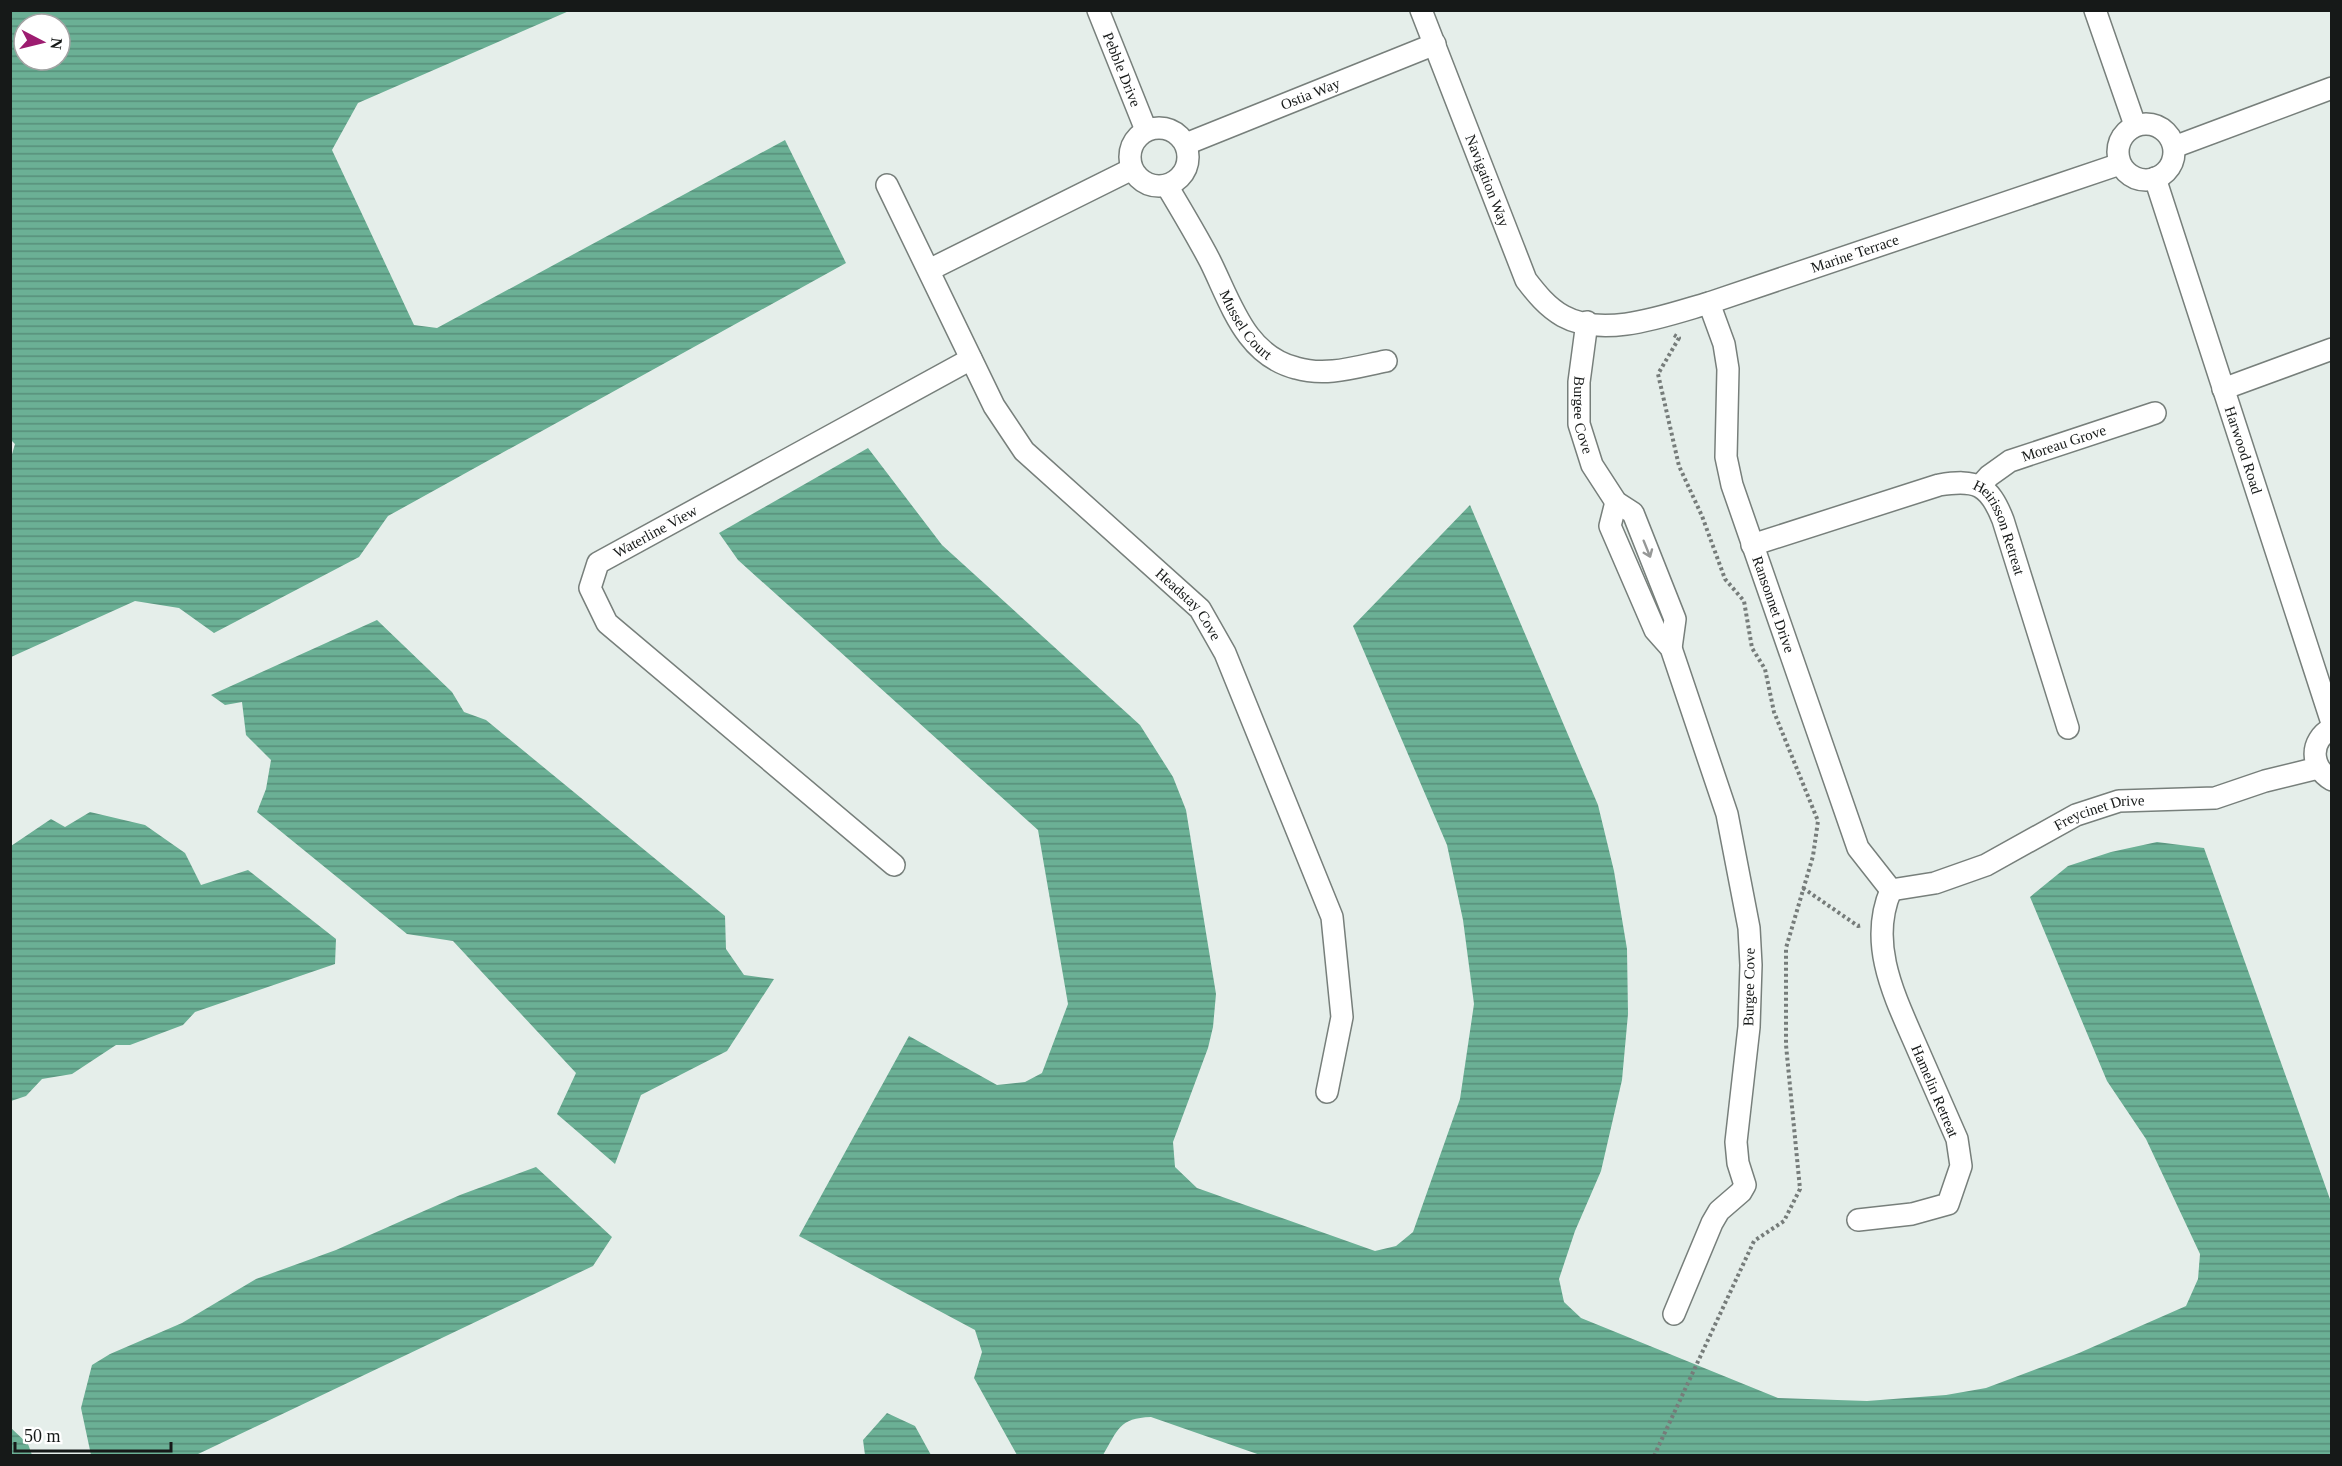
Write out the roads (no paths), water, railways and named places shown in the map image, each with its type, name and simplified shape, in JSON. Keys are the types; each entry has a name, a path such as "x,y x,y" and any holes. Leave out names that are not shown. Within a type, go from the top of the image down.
{"street":[{"name":"Pebble Drive","path":"1098,10 1146,130"},
{"name":"Navigation Way","path":"1421,10 1526,280 1542,300 1564,316 1587,322"},
{"path":"2095,10 2136,125"},
{"name":"Ostia Way","path":"1186,144 1435,44"},
{"path":"2174,147 2331,88"},
{"path":"2145,123 2164,130 2174,147 2170,166 2155,178 2147,180 2131,176 2120,164 2118,146 2121,137 2136,125 2145,123"},
{"path":"1158,127 1171,130 1186,144 1188,154 1184,173 1167,186 1146,184 1132,169 1129,159 1133,142 1146,130 1158,127"},
{"name":"Marine Terrace","path":"1587,322 1612,325 1647,321 1709,303 2120,164"},
{"path":"929,270 1132,169"},
{"name":"Harwood Road","path":"2155,178 2331,723"},
{"name":"Headstay Cove","path":"887,185 994,406 1024,451 1200,609 1225,653 1332,917 1342,1017 1327,1092"},
{"name":"Mussel Court","path":"1167,186 1210,261 1241,326 1267,356 1296,368 1330,373 1386,362"},
{"name":"Ransonnet Drive","path":"1709,303 1724,344 1728,369 1726,457 1752,545 1858,848 1891,890"},
{"name":"Burgee Cove","path":"1587,322 1579,382 1579,424 1593,465 1616,502 1611,526 1655,630 1671,648 1727,814 1743,889 1751,965 1749,1027 1736,1142 1738,1163 1745,1185 1741,1192 1719,1211 1712,1223 1674,1314"},
{"path":"2223,389 2331,349"},
{"name":"Waterline View","path":"894,865 607,623 590,588 598,563 971,358"},
{"name":"Moreau Grove","path":"1980,486 1989,476 2010,461 2155,413"},
{"name":"Heirisson Retreat","path":"1752,545 1939,485 1961,482 1980,486 1996,502 2003,520 2068,728"},
{"path":"2325,774 2315,760 2316,744 2320,737 2331,728"},
{"name":"Freycinet Drive","path":"1891,890 1935,883 1986,865 2076,814 2119,801 2215,798 2265,781 2325,774"},
{"name":"Hamelin Retreat","path":"1858,1220 1912,1214 1948,1204 1961,1166 1957,1139 1888,980 1882,925 1883,908 1891,890"}]}
